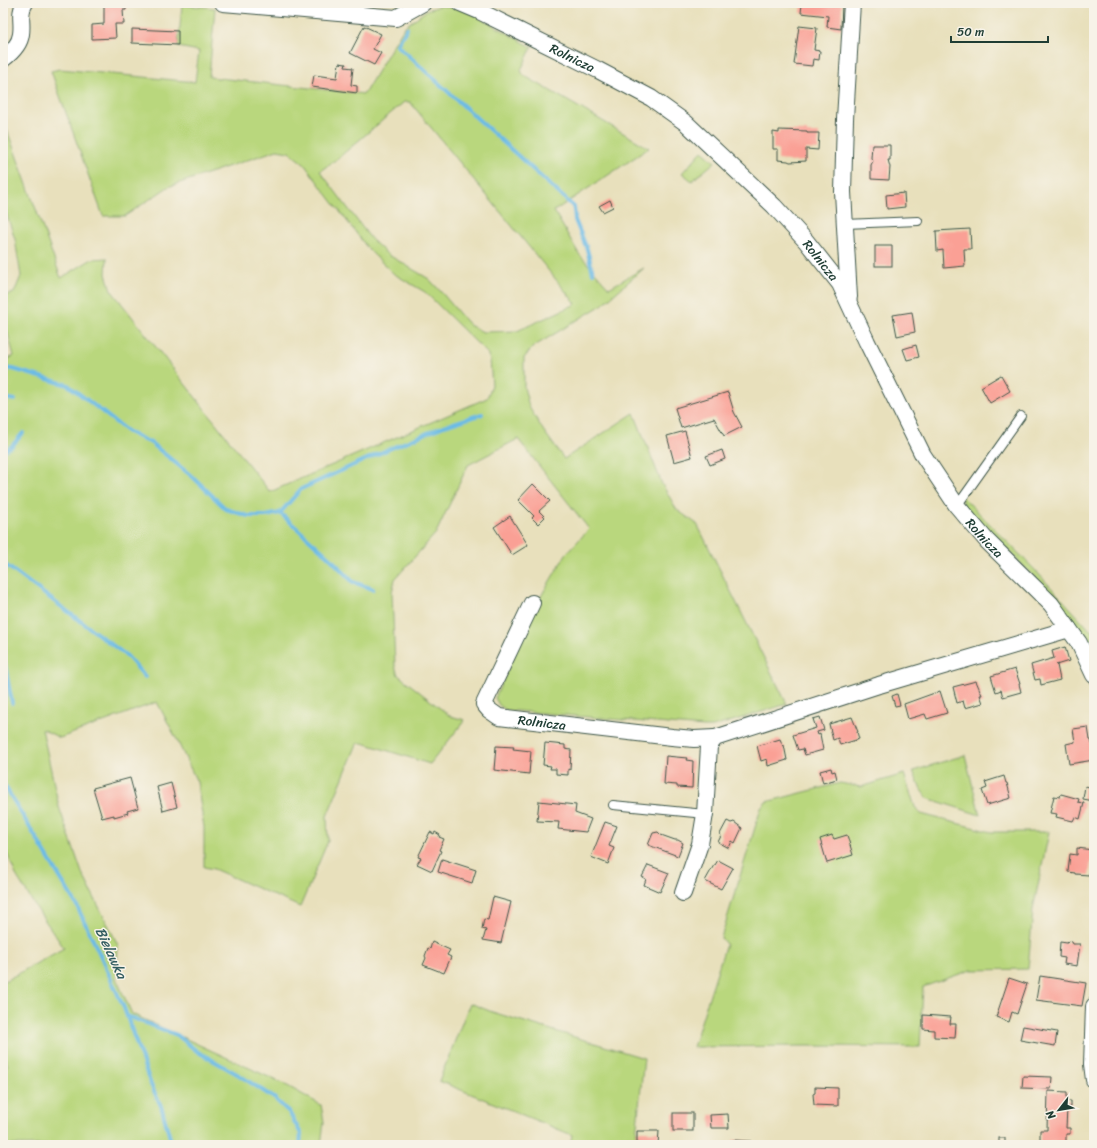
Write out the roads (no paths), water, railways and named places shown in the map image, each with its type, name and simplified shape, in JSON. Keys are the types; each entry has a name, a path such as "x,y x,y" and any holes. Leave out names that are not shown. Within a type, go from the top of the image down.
{"street":[{"path":"3,59 15,48 21,34 20,10 25,3"},
{"path":"223,3 396,18 423,3"},
{"name":"Rolnicza","path":"460,3 598,70 651,98 686,123 769,201 806,241 840,284 923,455 957,506 988,541 1051,604 1079,643 1090,654 1094,675"},
{"path":"848,303 843,192 845,119 852,3"},
{"name":"Rolnicza","path":"532,603 484,704 489,710 499,717 694,739 715,738 879,685 1069,629"},
{"path":"682,893 700,844 706,814 709,746 715,738"},
{"path":"1094,1006 1092,1064 1094,1080"}],"lane":[{"path":"845,224 918,221"},
{"path":"957,506 1022,416"},
{"path":"613,805 706,814"}],"waterway":[{"path":"407,28 397,45 574,207 575,220 587,249 593,273"},
{"path":"3,368 13,369 68,385 128,432 151,443 194,478 226,509 248,516 266,516 280,513 301,489 444,426 482,414"},
{"path":"3,398 15,400"},
{"path":"3,451 12,446 23,433"},
{"path":"280,513 330,558 353,582 373,589"},
{"path":"3,563 127,656 145,677"},
{"path":"3,655 12,703"},
{"name":"Bielawka","path":"3,783 76,904 101,957 124,1008 151,1085 161,1106 172,1145"},
{"path":"127,1016 177,1035 198,1052 239,1075 274,1098 289,1112 301,1134 300,1145"}]}
